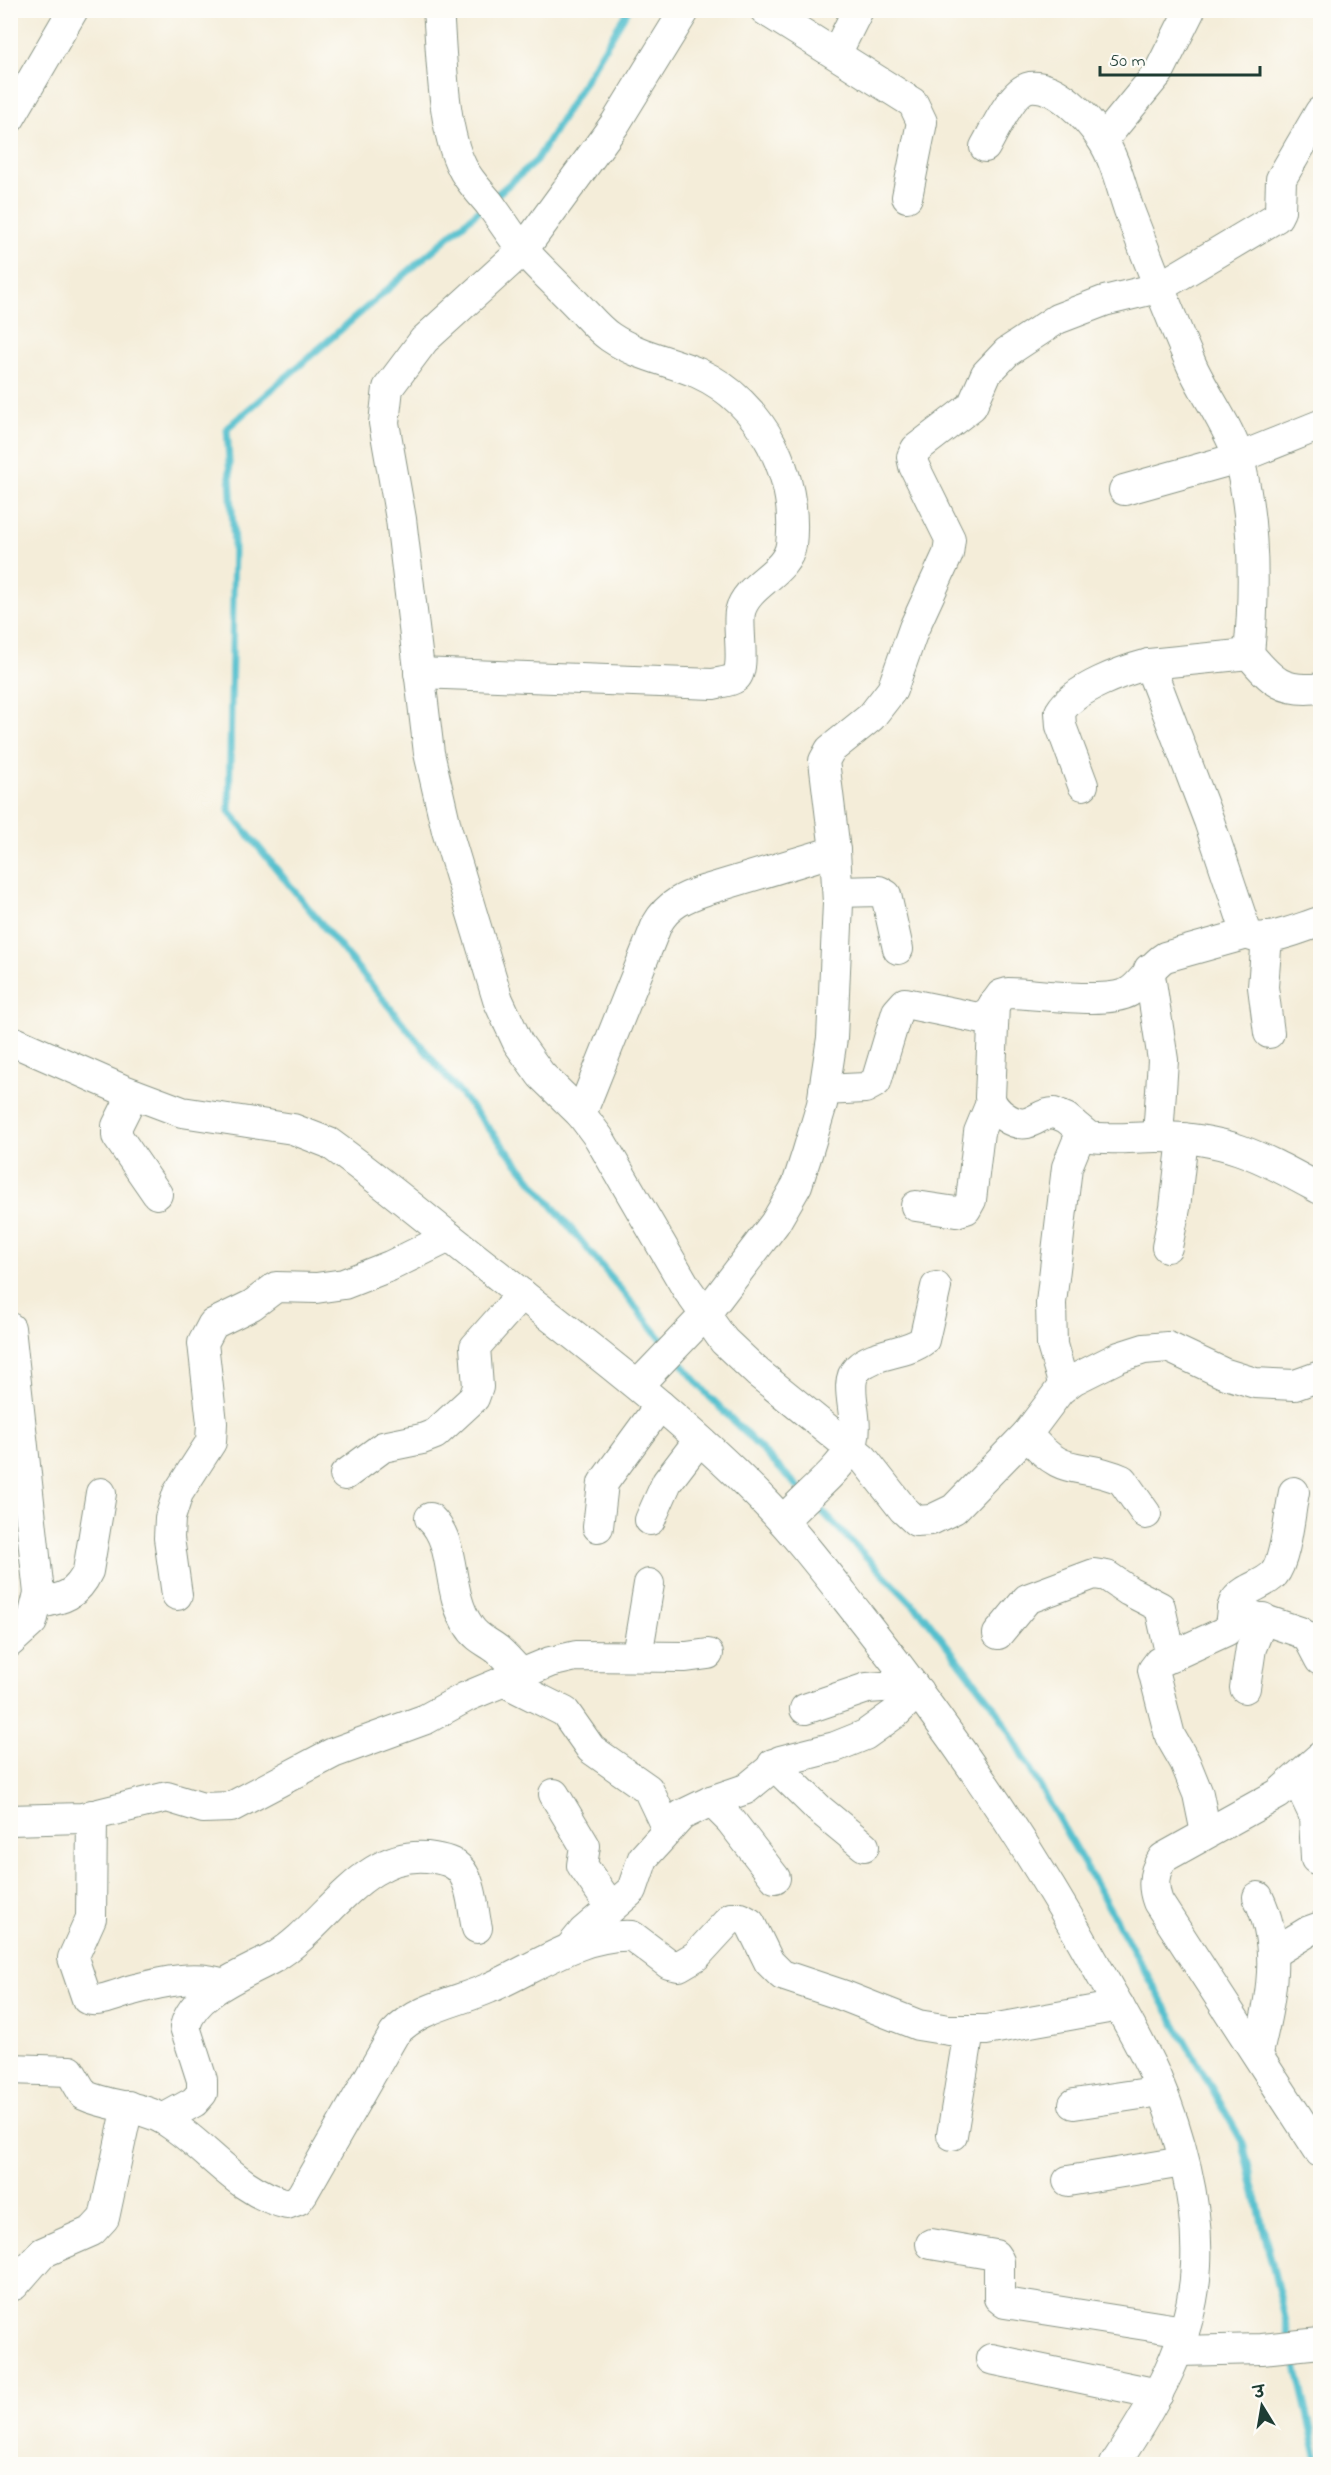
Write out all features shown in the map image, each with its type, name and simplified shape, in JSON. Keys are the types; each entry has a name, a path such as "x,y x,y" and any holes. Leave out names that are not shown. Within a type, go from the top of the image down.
{"street":[{"path":"10,118 21,79 73,10"},
{"path":"419,674 713,684 726,681 735,678 740,670 738,625 742,605 757,585 785,560 789,552 790,494 786,478 768,437 745,407 723,387 697,373 633,351 608,335 518,242 462,167 446,99 438,10"},
{"path":"685,10 615,124 518,242 424,340 388,388 384,423 401,519 429,753 442,809 498,1000 524,1051 541,1075 581,1114 599,1138 698,1321 724,1341 758,1373 843,1458 874,1471 909,1516 922,1521 943,1516 954,1509 1027,1434 1064,1386 1119,1357 1156,1347 1168,1347 1215,1370 1255,1383 1295,1384 1320,1376"},
{"path":"765,10 913,103 920,112 922,122 907,197"},
{"path":"836,54 858,10"},
{"path":"1103,140 1159,72 1190,10"},
{"path":"985,147 1014,97 1028,87 1042,87 1068,102 1083,113 1103,140 1158,288 1193,369 1238,458 1251,545 1253,607 1249,654 1278,684 1294,689 1320,688"},
{"path":"642,1381 698,1321 787,1204 807,1154 824,1090 832,1038 838,892 824,761 830,750 871,717 892,690 914,628 948,554 950,539 914,466 912,457 916,449 972,406 986,374 1007,352 1058,319 1104,302 1158,288 1277,217 1280,211 1281,179 1320,112"},
{"path":"1124,490 1238,458 1320,425"},
{"path":"1083,785 1061,726 1060,712 1071,699 1122,672 1149,664 1249,654"},
{"path":"1149,664 1209,821 1257,935 1269,1033"},
{"path":"581,1114 657,924 667,909 687,896 835,852"},
{"path":"838,892 879,891 886,895 898,949"},
{"path":"824,1090 865,1088 876,1082 897,1012 905,1003 978,1018 988,1013 1001,995 1008,993 1096,998 1119,996 1129,992 1155,963 1178,951 1320,922"},
{"path":"1149,969 1163,1060 1176,1202 1167,1247"},
{"path":"916,1206 956,1212 966,1209 971,1200 979,1132 991,1103 994,1004"},
{"path":"10,1040 133,1094 182,1112 293,1129 329,1143 522,1294 642,1381 660,1406 699,1440 791,1512 971,1763 1065,1909 1119,2006 1161,2091 1183,2162 1195,2236 1196,2265 1182,2341 1158,2394 1115,2464"},
{"path":"133,1094 117,1126 117,1136 157,1194"},
{"path":"991,1103 1002,1115 1022,1122 1046,1113 1058,1113 1081,1133 1092,1138 1171,1137 1213,1141 1247,1150 1320,1189"},
{"path":"1064,1386 1052,1345 1051,1303 1067,1167 1081,1133"},
{"path":"177,1594 169,1538 170,1518 178,1493 211,1442 212,1423 203,1343 213,1324 252,1305 276,1287 316,1288 344,1284 390,1266 449,1237"},
{"path":"791,1512 843,1458 856,1427 850,1388 853,1374 869,1360 924,1340 936,1287"},
{"path":"345,1475 383,1447 428,1438 474,1398 478,1387 475,1347 522,1294"},
{"path":"10,1329 39,1573 39,1603 32,1622 13,1649"},
{"path":"597,1527 603,1483 660,1406"},
{"path":"1027,1434 1046,1456 1056,1463 1122,1480 1146,1514"},
{"path":"650,1520 667,1482 699,1440"},
{"path":"1206,1833 1198,1794 1185,1762 1170,1736 1153,1675 1155,1665 1226,1632 1231,1622 1236,1599 1246,1590 1268,1579 1277,1569 1294,1492"},
{"path":"39,1603 60,1600 77,1590 82,1583 88,1571 101,1493"},
{"path":"430,1518 444,1535 455,1597 469,1626 481,1639 504,1655 512,1678 565,1712 591,1749 648,1789 667,1829"},
{"path":"998,1634 1027,1599 1087,1576 1099,1574 1160,1607 1171,1657"},
{"path":"637,1656 649,1584"},
{"path":"1232,1609 1300,1632 1309,1639 1320,1660"},
{"path":"1245,1689 1251,1648 1263,1618"},
{"path":"10,1820 55,1821 92,1815 167,1797 203,1808 231,1807 333,1753 426,1719 550,1662 576,1656 686,1657 708,1654"},
{"path":"805,1709 867,1688 916,1688"},
{"path":"568,1951 583,1932 632,1890 643,1858 682,1815 711,1800 746,1789 773,1764 856,1740 880,1726 916,1688"},
{"path":"773,1764 819,1809 864,1846"},
{"path":"1311,1770 1278,1794 1163,1858 1157,1867 1154,1891 1158,1902 1320,2149"},
{"path":"1311,1770 1316,1859"},
{"path":"554,1794 585,1846 582,1865 611,1907"},
{"path":"711,1800 731,1821 775,1878"},
{"path":"92,1815 91,1918 74,1958 87,1999 95,2000 139,1988 188,1980 209,1979 223,1984"},
{"path":"163,2120 194,2102 202,2093 202,2080 185,2027 191,2013 223,1984 292,1946 364,1876 400,1859 418,1855 454,1864 464,1873 477,1928"},
{"path":"1258,1897 1273,1953 1269,2003 1258,2053"},
{"path":"10,2069 63,2069 74,2075 84,2095 128,2106 163,2120 181,2130 239,2182 279,2202 292,2203 303,2193 394,2034 403,2024 417,2015 490,1988 568,1951 602,1939 632,1936 669,1964 679,1966 696,1956 731,1918 741,1918 750,1923 769,1962 782,1976 842,1995 899,2019 932,2027 969,2031 1119,2006"},
{"path":"1273,1953 1309,1931 1320,1927"},
{"path":"952,2135 969,2031"},
{"path":"1074,2104 1161,2091"},
{"path":"12,2285 42,2253 92,2231 105,2218 128,2106"},
{"path":"1068,2181 1183,2162"},
{"path":"931,2244 995,2255 999,2261 999,2298 1005,2302 1182,2341 1262,2349 1320,2343"},
{"path":"12,2285 43,2289"},
{"path":"991,2360 1158,2394"}],"waterway":[{"path":"494,197 536,161 628,10"},
{"path":"484,206 227,428 234,544 229,811 667,1346"},
{"path":"676,1357 709,1396 802,1491"},
{"path":"812,1501 925,1617 996,1709 1243,2143 1290,2339"},
{"path":"1293,2353 1319,2464"}]}
